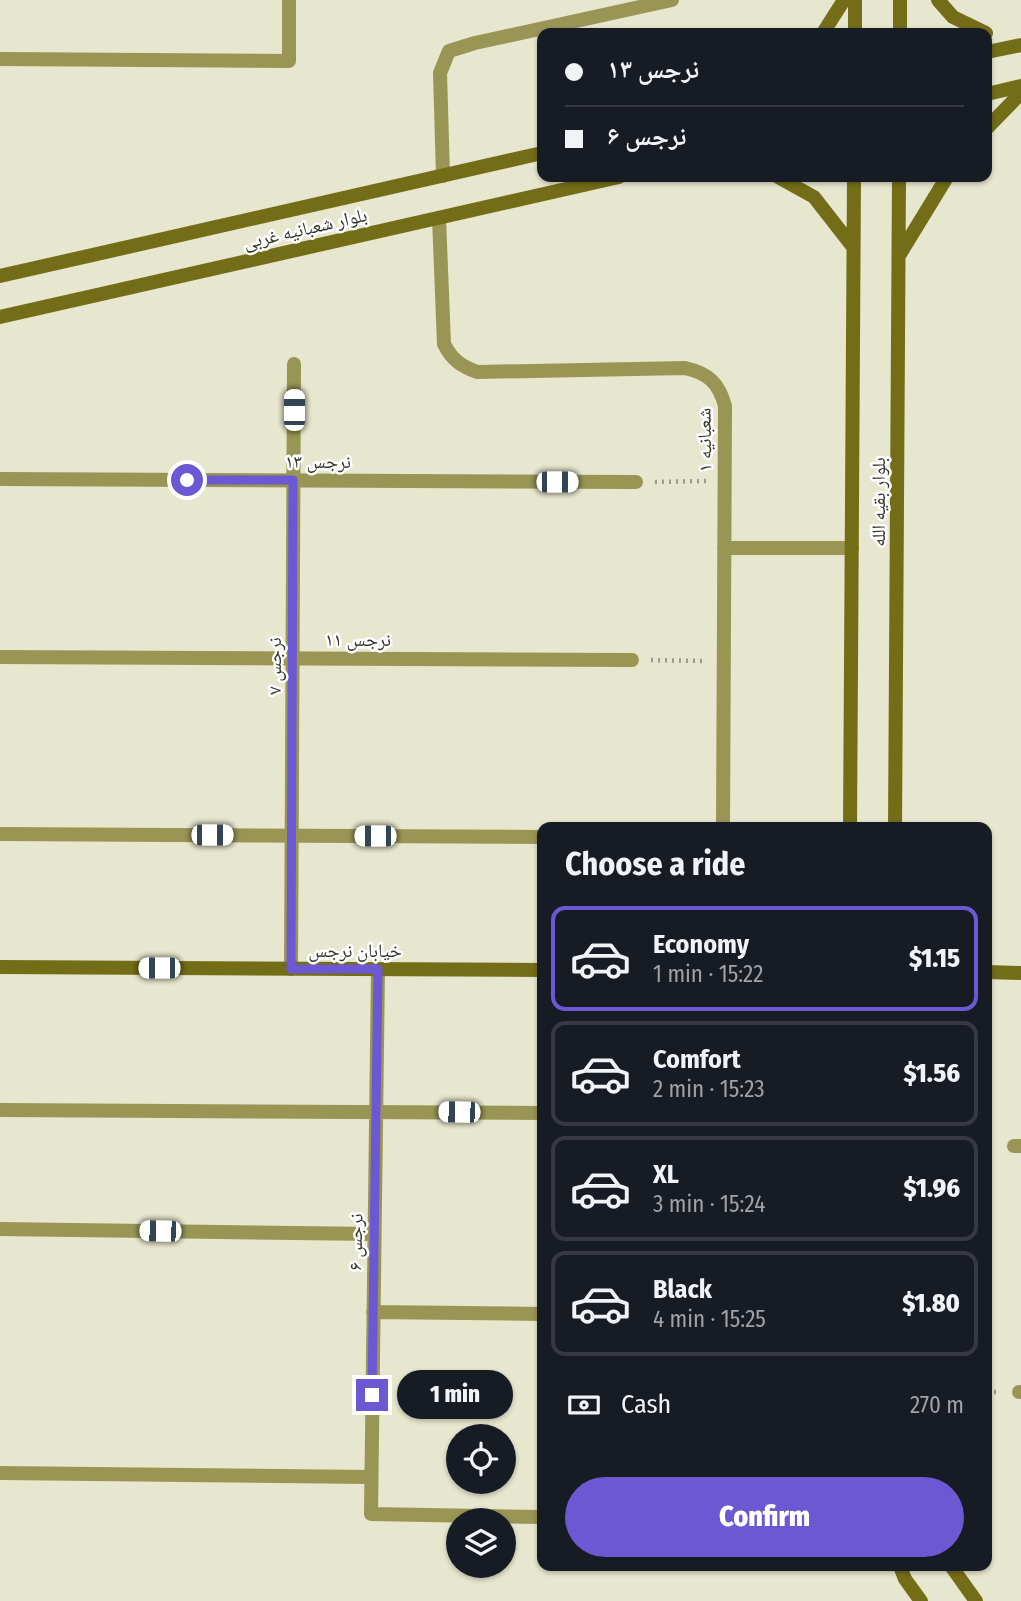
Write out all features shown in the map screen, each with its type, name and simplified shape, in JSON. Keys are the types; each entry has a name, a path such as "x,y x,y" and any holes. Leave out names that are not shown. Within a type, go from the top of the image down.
{"street":[{"path":"0,59 289,61 289,0"},
{"path":"544,28 672,0"},
{"path":"825,28 844,0"},
{"path":"855,0 855,28"},
{"path":"900,0 900,28"},
{"path":"939,0 953,17 974,28"},
{"path":"443,176 440,74 449,51 537,29"},
{"path":"992,36 1017,45"},
{"path":"992,51 1017,45"},
{"path":"992,93 1021,86"},
{"path":"992,123 1021,93"},
{"name":"بلوار شعبانیه غربی","path":"0,276 537,154"},
{"name":"بلوار شعبانیه غربی","path":"0,317 598,182"},
{"path":"787,182 814,197 853,247"},
{"name":"بلوار بقیه الله","path":"850,822 854,182"},
{"name":"بلوار بقیه الله","path":"895,822 899,182"},
{"path":"899,256 944,182"},
{"name":"شعبانیه ۱","path":"439,218 444,344 451,357 463,367 477,372 685,369 700,371 712,379 721,392 725,406 723,822"},
{"name":"نرجس ۷","path":"291,969 294,364"},
{"name":"نرجس ۱۳","path":"0,479 636,482"},
{"path":"724,548 852,548"},
{"name":"نرجس ۱۱","path":"0,657 632,660"},
{"path":"0,834 537,837"},
{"name":"خیابان نرجس","path":"0,967 537,970"},
{"name":"نرجس ۶","path":"378,969 370,1514 537,1517"},
{"path":"992,972 1021,973"},
{"path":"0,1110 537,1114"},
{"path":"0,1229 374,1234"},
{"path":"373,1312 537,1314"},
{"path":"0,1473 371,1478"},
{"path":"902,1571 920,1601"},
{"path":"955,1571 976,1601"}],"path":[{"path":"636,482 724,481"},
{"path":"632,660 723,661"}],"route":[{"path":"187,480 293,480 291,969 378,969 372,1395"}]}
